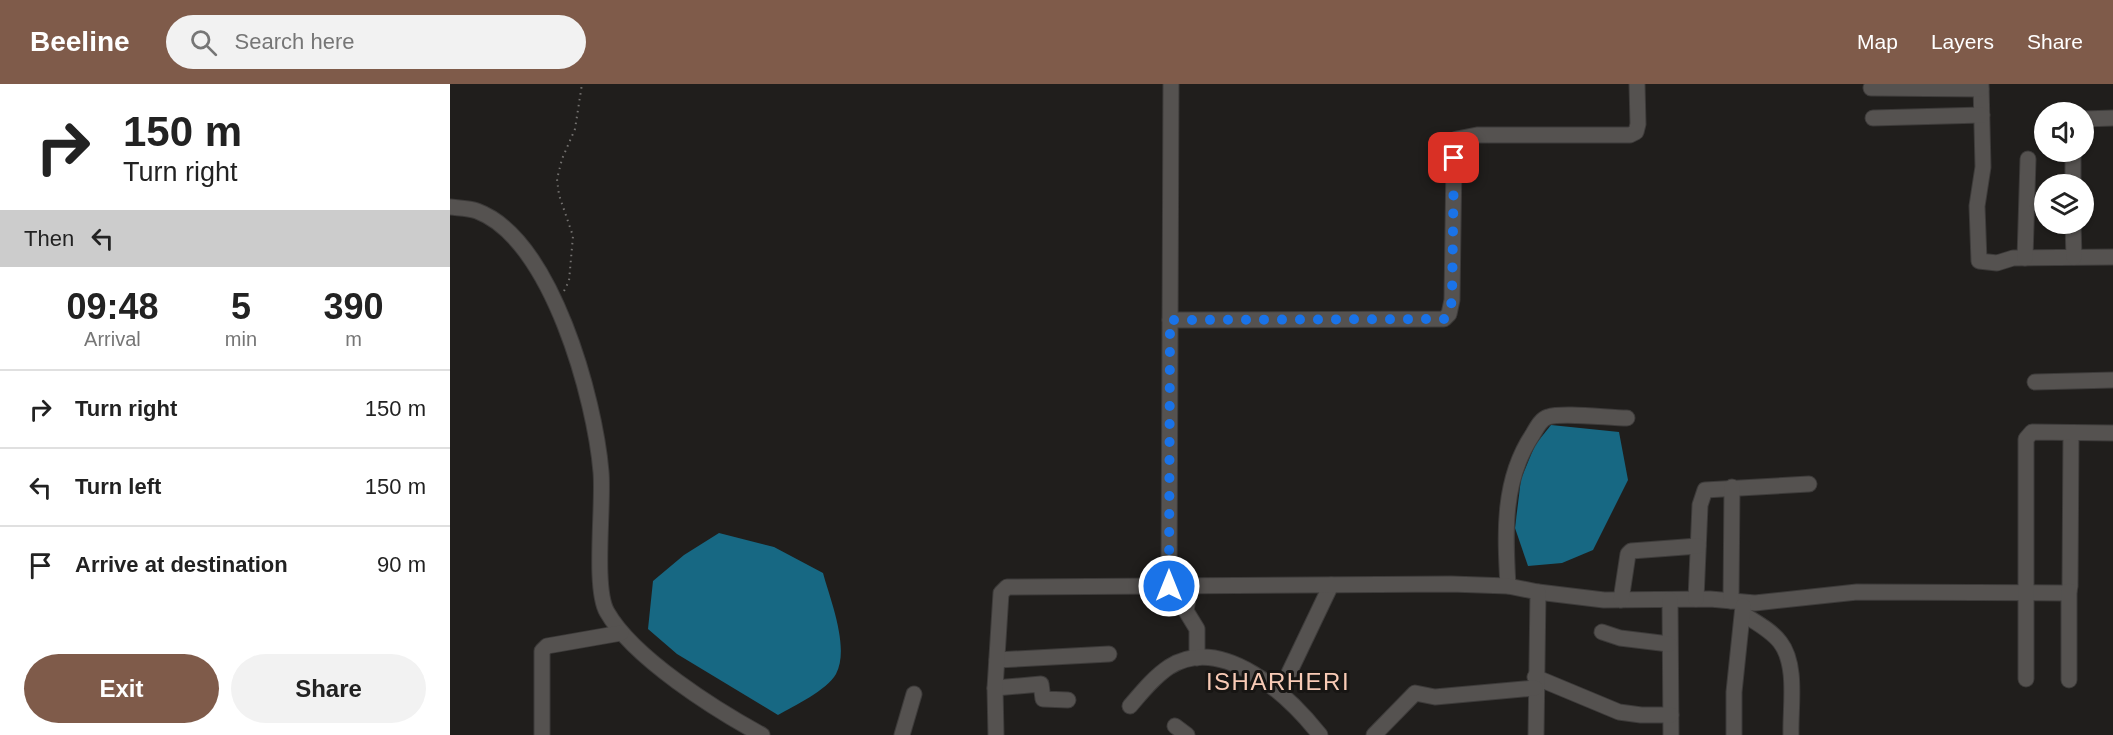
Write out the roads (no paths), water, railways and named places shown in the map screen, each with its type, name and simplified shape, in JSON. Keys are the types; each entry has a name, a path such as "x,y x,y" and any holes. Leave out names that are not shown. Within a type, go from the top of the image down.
{"street":[{"path":"1169,586 1171,84"},
{"path":"1170,320 1444,319 1449,314 1452,300 1454,158 1457,139 1477,135 1630,135 1636,132 1638,124 1637,84"},
{"path":"1871,88 1981,86 1983,167 1977,206 1978,258 1982,262 1997,263 2013,258 2113,257"},
{"path":"1873,118 1982,116"},
{"path":"2094,119 2113,118"},
{"path":"2025,258 2028,159"},
{"path":"450,207 477,211 507,230 537,267 568,330 594,425 601,473 601,588 605,609 621,633 718,710 762,735"},
{"path":"2073,234 2074,257"},
{"path":"2035,382 2113,380"},
{"path":"1508,586 1506,507 1514,474 1528,442 1542,421 1558,416 1627,418"},
{"path":"2026,679 2026,439 2032,432 2113,433"},
{"path":"2069,680 2071,433"},
{"path":"1696,599 1701,495 1705,490 1809,484"},
{"path":"1732,487 1739,606 1734,735"},
{"path":"1621,600 1628,555 1631,551 1698,546"},
{"path":"1289,673 1331,585"},
{"path":"1190,586 1186,612 1197,629 1197,658"},
{"path":"996,735 995,688 1001,593 1007,587 1508,586 1579,598 1696,599 1739,606 1857,591 2065,593 2069,591"},
{"path":"1536,735 1538,592"},
{"path":"1670,600 1671,735"},
{"path":"1739,606 1773,635 1785,650 1790,665 1791,735"},
{"path":"1602,632 1620,638 1670,644"},
{"path":"542,735 542,651 547,646 621,633"},
{"path":"997,660 1109,654"},
{"path":"1130,706 1154,679 1171,666 1197,658 1223,661 1246,670 1290,700 1320,735"},
{"path":"1374,735 1415,693 1435,697 1535,683 1619,712 1641,716 1671,715"},
{"path":"995,688 1041,684 1042,699 1068,700"},
{"path":"902,735 914,694"}],"water":[{"path":"1551,425 1619,432 1628,480 1593,550 1562,563 1528,566 1515,528 1521,479 1535,445"},
{"path":"719,533 774,547 823,573 840,637 840,663 836,674 825,686 778,715 677,654 648,629 653,581 684,555"}],"district":[{"name":"ISHARHERI","path":"1278,682"}]}
